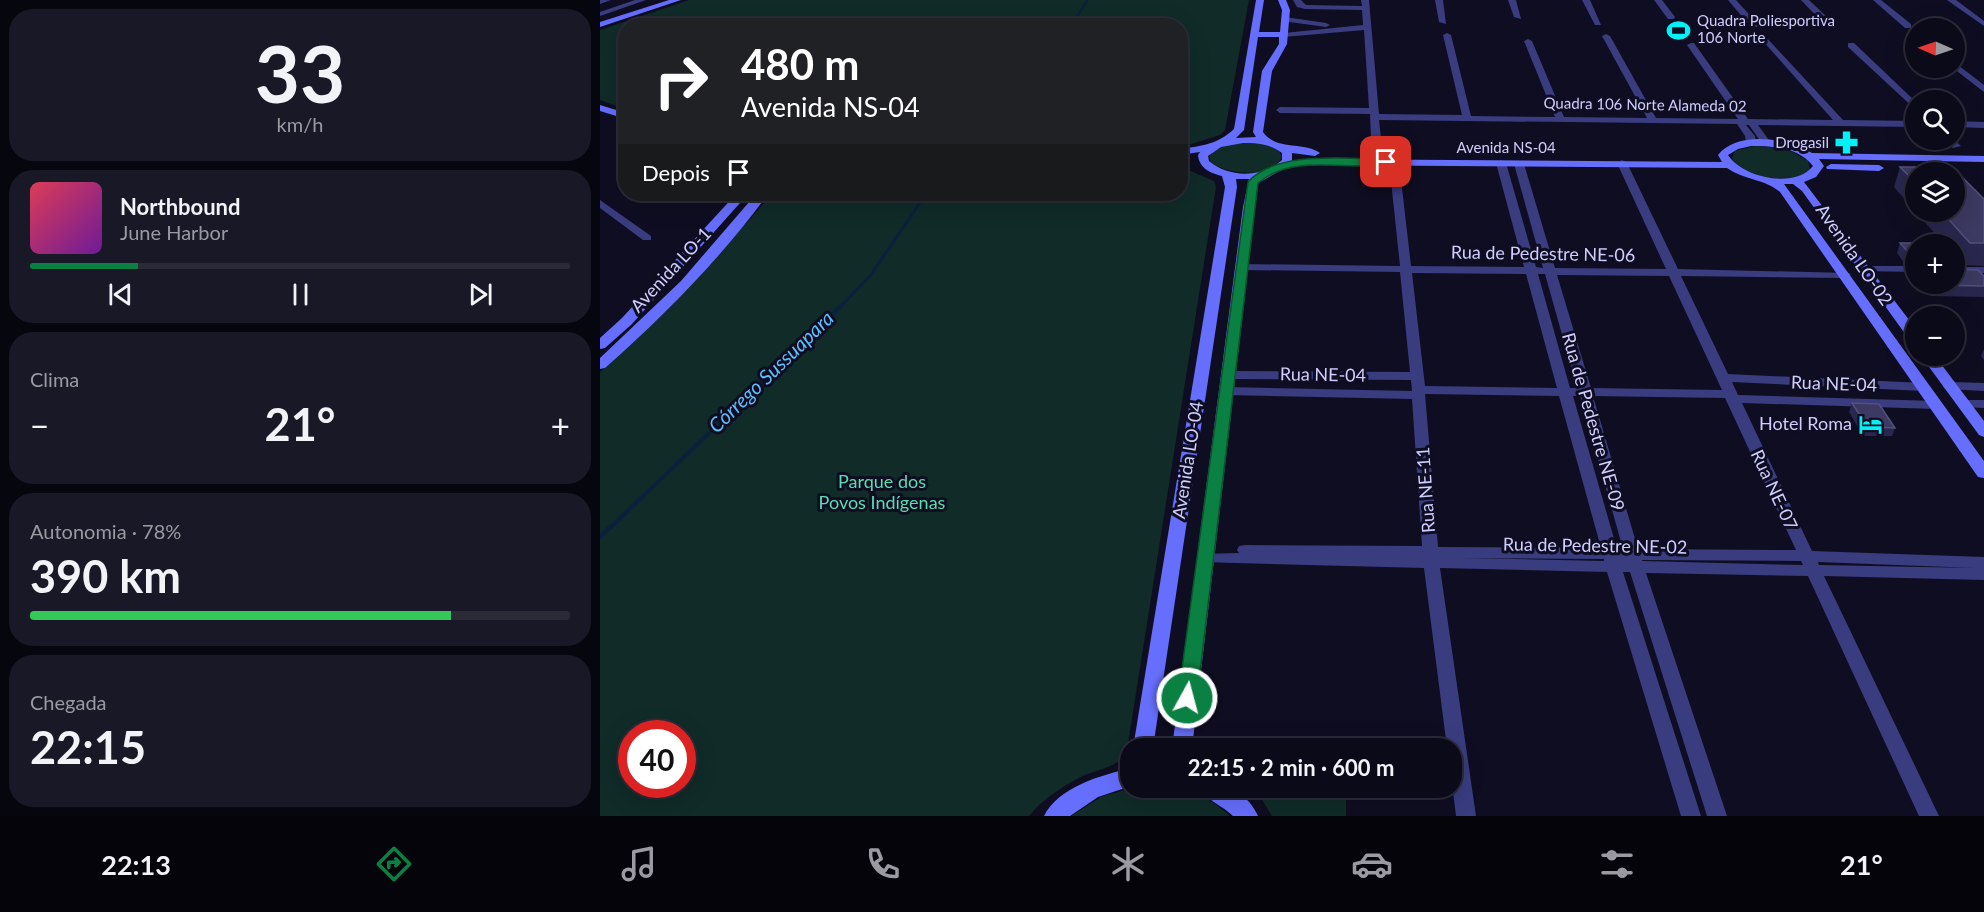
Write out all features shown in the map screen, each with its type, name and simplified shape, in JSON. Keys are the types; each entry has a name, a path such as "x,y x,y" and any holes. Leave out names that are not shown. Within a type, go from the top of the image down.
{"street":[{"path":"600,2 607,0"},
{"path":"600,14 642,0"},
{"path":"600,20 661,0"},
{"path":"622,18 677,0"},
{"path":"1226,142 1239,130 1254,34 1261,18 1260,0"},
{"path":"1264,141 1258,132 1267,71 1282,48 1284,35 1280,19 1286,6 1282,0"},
{"path":"1297,0 1305,7 1365,4 1376,138"},
{"path":"1439,0 1443,22"},
{"path":"1512,0 1518,17"},
{"path":"1586,0 1599,23"},
{"path":"1658,0 1671,17"},
{"path":"1732,0 1754,25"},
{"path":"1805,0 1824,19"},
{"path":"1877,0 1905,23"},
{"path":"1952,0 1984,24"},
{"path":"600,25 618,19"},
{"path":"1280,19 1367,27"},
{"path":"1254,34 1284,35 1349,27"},
{"path":"1447,34 1467,118"},
{"path":"1606,36 1653,120"},
{"path":"1765,38 1840,123"},
{"path":"1528,41 1560,119"},
{"path":"1691,45 1746,122 1766,143"},
{"path":"1851,45 1905,97"},
{"path":"1965,73 1984,89"},
{"path":"600,108 618,114"},
{"name":"Quadra 106 Norte Alameda 02","path":"1280,110 1467,118 1905,124"},
{"path":"1746,122 1751,142"},
{"path":"1965,126 1984,126"},
{"name":"Avenida NS-04","path":"1188,151 1243,140 1264,141 1284,149 1305,153 1726,160"},
{"path":"1819,166 1814,176 1797,181 1772,180 1742,173 1726,160 1728,149 1751,142 1791,148 1809,156 1819,166 1984,169"},
{"path":"1204,163 1203,156 1209,148"},
{"path":"1284,149 1288,158 1284,165"},
{"path":"1809,156 1984,159"},
{"name":"Avenida NS-04","path":"1188,161 1204,163 1226,174 1246,176 1263,174 1284,165 1301,162 1519,164 1726,160"},
{"name":"Rua NE-11","path":"1394,162 1418,386 1431,557 1466,816"},
{"name":"Rua NE-07","path":"1622,163 1674,270 1808,563 1929,816"},
{"name":"Rua de Pedestre NE-09","path":"1501,164 1612,560 1691,816"},
{"name":"Rua de Pedestre NE-09","path":"1519,164 1634,560 1718,816"},
{"name":"Avenida LO-04","path":"1145,738 1231,187 1230,179 1226,174"},
{"name":"Avenida LO-04","path":"1183,738 1252,185 1254,180 1263,174"},
{"name":"Avenida LO-02","path":"1772,180 1785,191 1984,473"},
{"name":"Avenida LO-02","path":"1797,181 1806,189 1905,324"},
{"name":"Avenida LO-1","path":"600,345 627,321 736,201"},
{"name":"Avenida LO-1","path":"600,365 670,301 706,263 756,201"},
{"path":"600,203 647,238"},
{"name":"Rua de Pedestre NE-06","path":"1242,264 1842,272"},
{"path":"1867,272 1905,270"},
{"path":"1965,270 1984,270"},
{"path":"1867,272 1905,275"},
{"path":"1965,276 1984,276"},
{"path":"1935,366 1984,432"},
{"name":"Rua NE-04","path":"1228,375 1418,386"},
{"path":"1418,386 1727,389"},
{"name":"Rua NE-04","path":"1226,392 1418,386"},
{"path":"1950,386 1984,387"},
{"name":"Rua NE-04","path":"1727,389 1924,387"},
{"name":"Rua NE-04","path":"1727,389 1936,405"},
{"path":"1964,404 1984,404"},
{"name":"Rua de Pedestre NE-02","path":"1206,554 1808,563 1984,563"},
{"name":"Rua de Pedestre NE-02","path":"1808,563 1984,574"},
{"path":"1055,816 1085,793 1120,779"},
{"path":"1228,798 1247,816"}],"green space":[{"path":"689,0 1249,0 1225,130 1220,135 1188,145 1188,18 636,18"},
{"path":"618,24 618,106 600,100 600,30"},
{"path":"1232,143 1267,145 1279,151 1282,157 1269,169 1249,173 1228,170 1211,163 1209,157 1213,151"},
{"path":"1755,146 1781,148 1793,152 1808,161 1810,170 1802,175 1781,179 1746,171 1732,158 1735,151"},
{"name":"Parque dos Povos Indígenas","path":"1188,170 1214,181 1216,187 1129,738 1120,738 1119,761 1072,782 1040,804 1029,816 600,816 600,372 689,286 766,201 1188,201"},
{"path":"1120,791 1120,798 1206,798 1230,816 1071,816 1103,796"},
{"path":"1261,798 1346,798 1346,816 1272,816"}],"building":[{"path":"1965,180 1984,199 1984,243 1970,243 1965,234 1962,234 1951,222 1965,222"},
{"path":"1965,269 1978,270 1984,276 1984,286 1965,286"},
{"path":"1852,403 1879,404 1895,428 1867,427"}],"waterway":[{"name":"Córrego Sussuapara","path":"1077,18 1087,0"},
{"name":"Córrego Sussuapara","path":"842,305 870,276 921,201"},
{"name":"Córrego Sussuapara","path":"609,529 842,305"},
{"name":"Córrego Sussuapara","path":"600,537 610,527"}],"place":[{"name":"Quadra Poliesportiva 106 Norte","path":"1679,30"},
{"name":"Drogasil","path":"1847,143"},
{"name":"Hotel Roma","path":"1870,424"}],"route":[{"path":"1187,698 1242,267 1242,251 1253,182 1263,174 1295,162 1386,162"}]}
